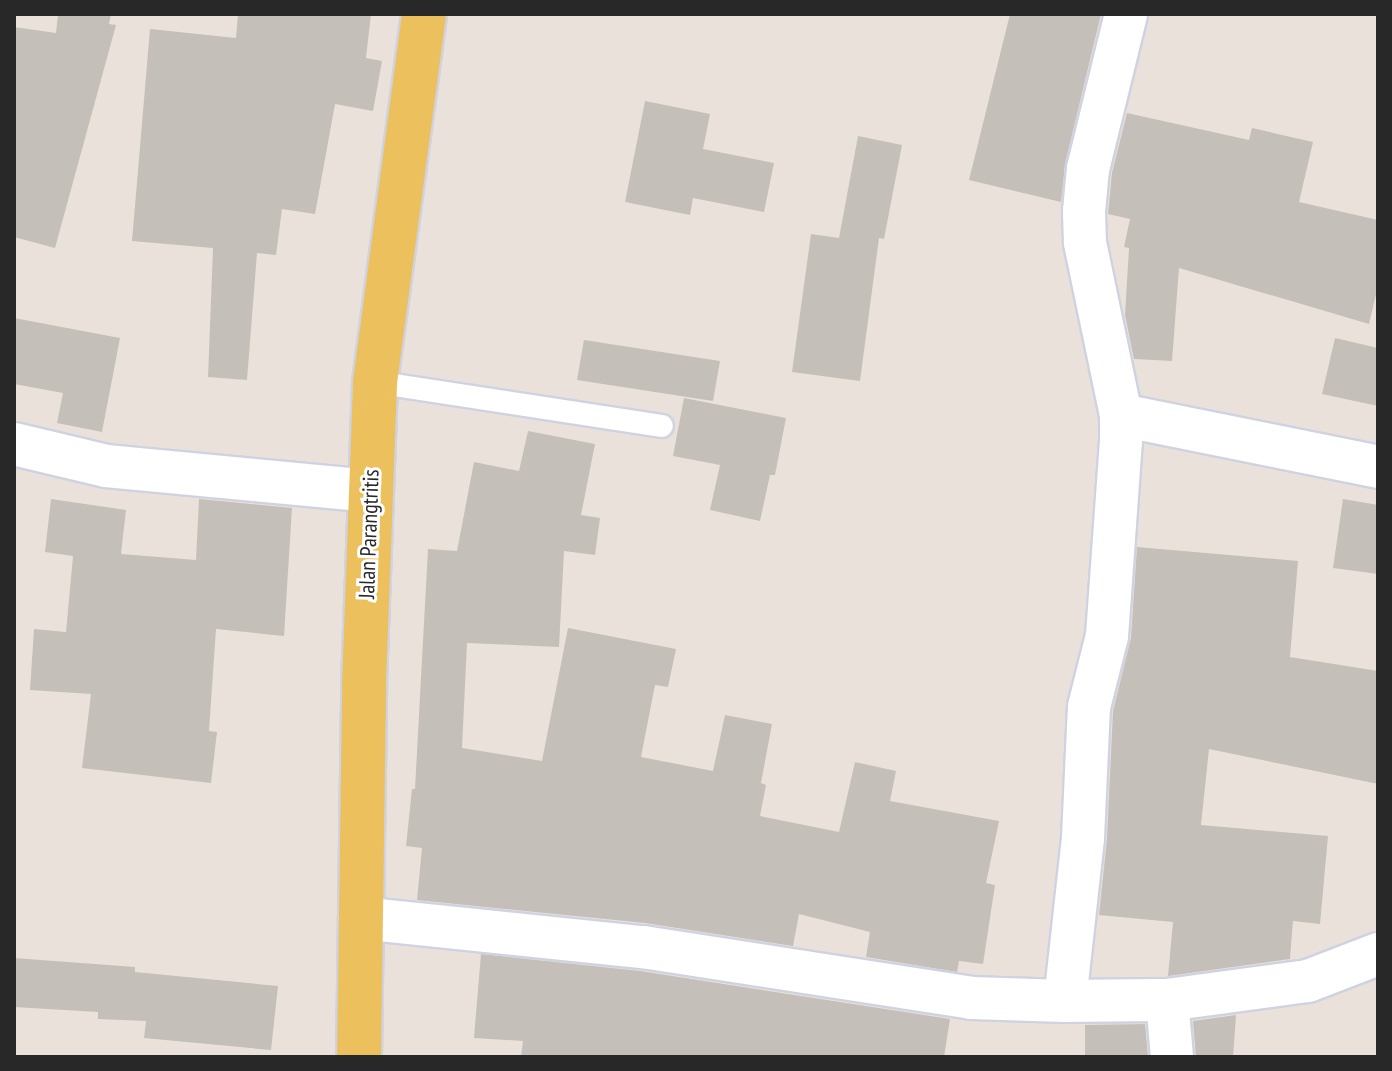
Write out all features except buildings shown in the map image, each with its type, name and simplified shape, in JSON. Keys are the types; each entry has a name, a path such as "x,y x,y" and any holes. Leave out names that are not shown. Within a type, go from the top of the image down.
{"main road":[{"name":"Jalan Parangtritis","path":"359,1057 370,491 375,382 424,14"}],"street":[{"path":"1065,1001 1083,838 1089,707 1107,636 1121,415 1085,242 1084,211 1088,169 1126,14"},
{"path":"1121,415 1378,467"},
{"path":"14,444 106,466 370,491"},
{"path":"360,918 643,947 971,998 1167,1000 1308,981 1378,954"},
{"path":"1167,1000 1172,1057"}],"lane":[{"path":"375,382 662,426"}]}
